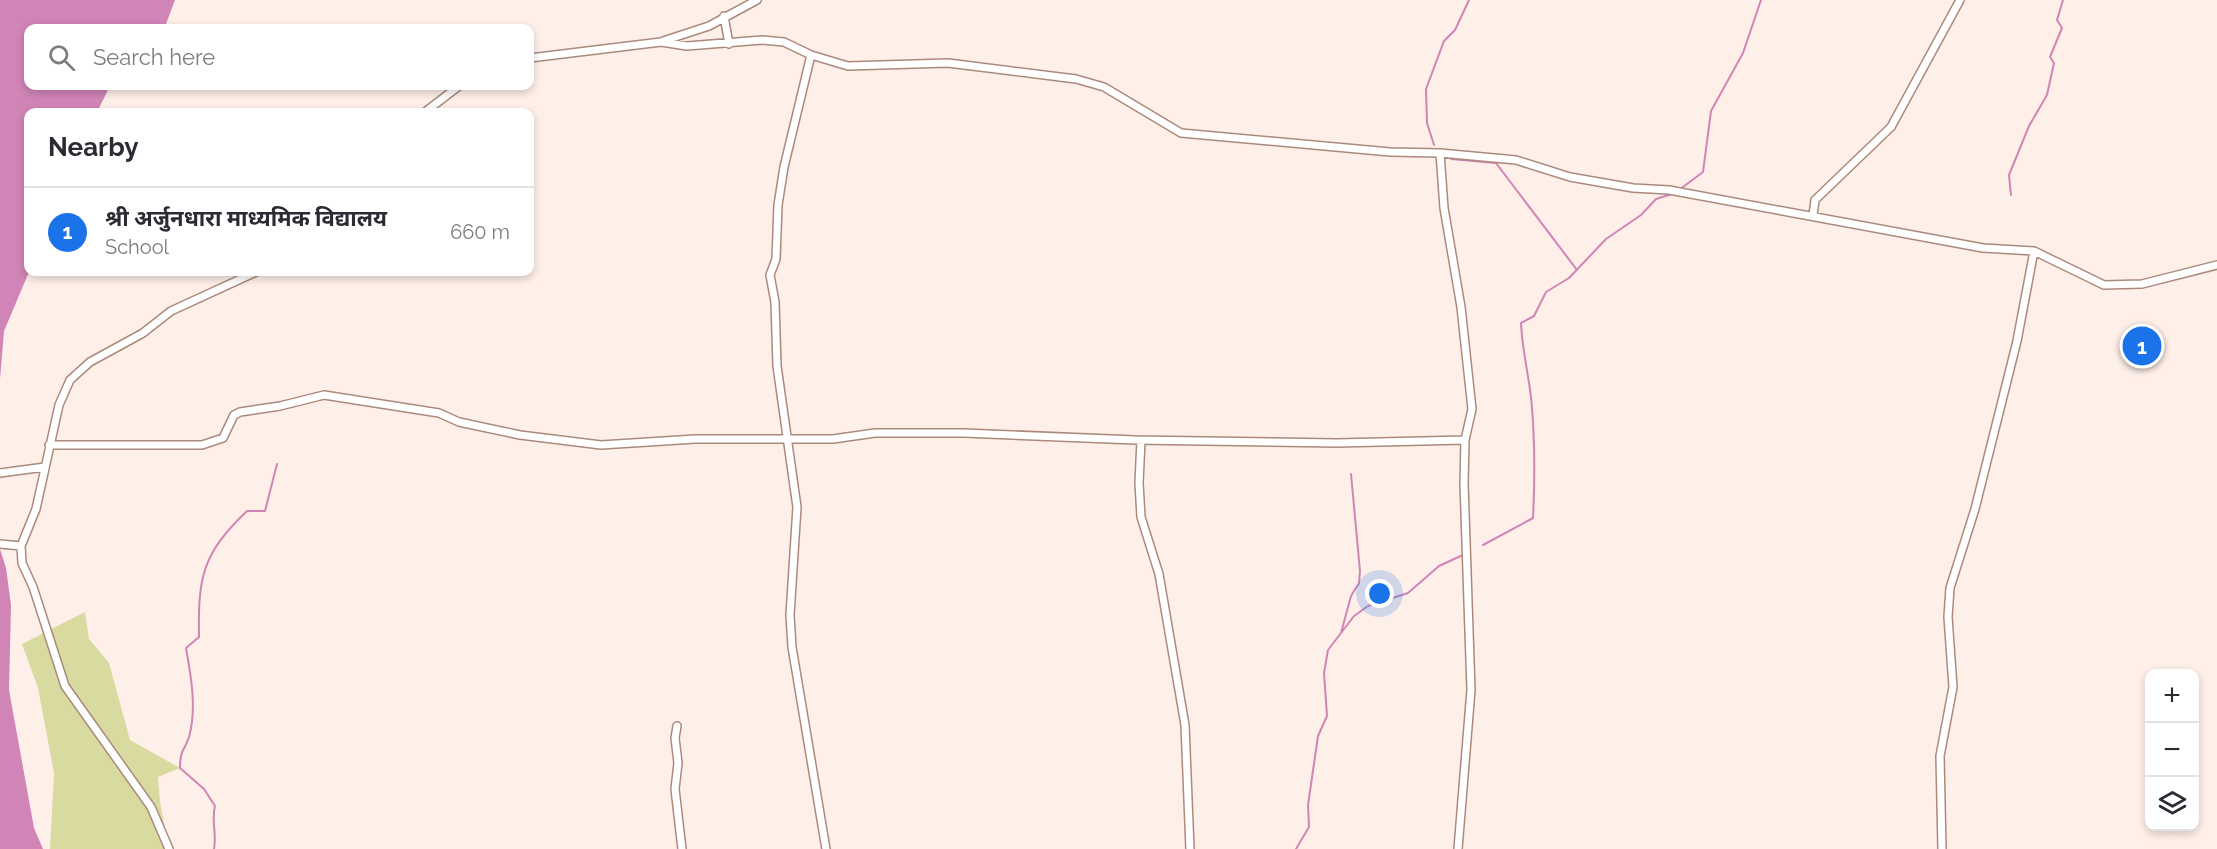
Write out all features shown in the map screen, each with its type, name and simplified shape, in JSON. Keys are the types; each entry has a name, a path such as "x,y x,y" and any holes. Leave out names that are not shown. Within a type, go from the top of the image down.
{"street":[{"path":"534,58 661,42 709,26 756,0"},
{"path":"1813,215 1815,200 1891,127 1960,0"},
{"path":"724,16 729,44"},
{"path":"661,42 687,46 784,42 811,55 848,66 948,63 1076,80 1104,87 1181,133 1390,152 1440,153 1515,160 1570,177 1633,188 1669,190 1983,248 2034,251 2104,285 2142,284 2217,265"},
{"path":"811,55 784,167 778,205 776,259 770,274 776,302 777,366 797,507 790,615 792,647 826,849"},
{"path":"430,108 454,90"},
{"path":"1440,153 1444,208 1461,307 1472,409 1465,440 1471,690 1458,849"},
{"path":"1942,849 1940,756 1953,687 1948,617 1950,588 1975,509 2017,341 2034,251"},
{"path":"168,849 151,807 64,686 33,587 22,563 21,546 32,524 49,445 65,388 90,362 143,333 183,304 247,276"},
{"path":"49,445 202,446 223,438 234,415 240,412 280,406 324,395 439,413 459,422 510,433 602,445 695,439 833,439 875,433 964,433 1140,440 1337,443 1465,440"},
{"path":"1140,440 1141,517 1159,574 1185,725 1190,849"},
{"path":"2,472 45,468"},
{"path":"4,544 21,546"},
{"path":"677,726 678,763 675,789 682,849"}],"green space":[{"path":"85,612 89,639 109,663 130,740 180,768 158,777 169,849 50,849 54,773 38,688 22,644"}],"shaded area":[{"path":"0,0 175,0 166,24 24,24 24,90 108,90 99,108 24,108 24,276 27,276 4,331 0,379"},
{"path":"0,549 6,568 11,605 9,690 34,828 43,849 0,849"}],"waterway":[{"path":"1434,145 1427,123 1426,89 1444,41 1455,30 1469,0"},
{"path":"1679,190 1703,172 1711,111 1743,53 1761,0"},
{"path":"2011,195 2009,175 2029,126 2047,95 2054,63 2050,57 2062,28 2057,20 2063,0"},
{"path":"1451,159 1496,163 1577,270"},
{"path":"1483,545 1533,518 1533,427 1521,323 1534,316 1546,292 1569,278 1606,239 1641,215 1656,199 1675,193"},
{"path":"214,849 215,806 204,789 180,768 193,715 186,648 199,637 202,582 212,554 220,540 247,511 265,511 277,464"},
{"path":"1341,633 1351,596 1359,583 1360,571 1351,474"},
{"path":"1296,849 1309,827 1308,805 1318,736 1327,716 1324,673 1328,650 1354,616 1368,606 1408,593 1439,566 1465,554"}],"place":[{"name":"श्री अर्जुनधारा माध्यमिक विद्यालय","path":"2142,346"}]}
